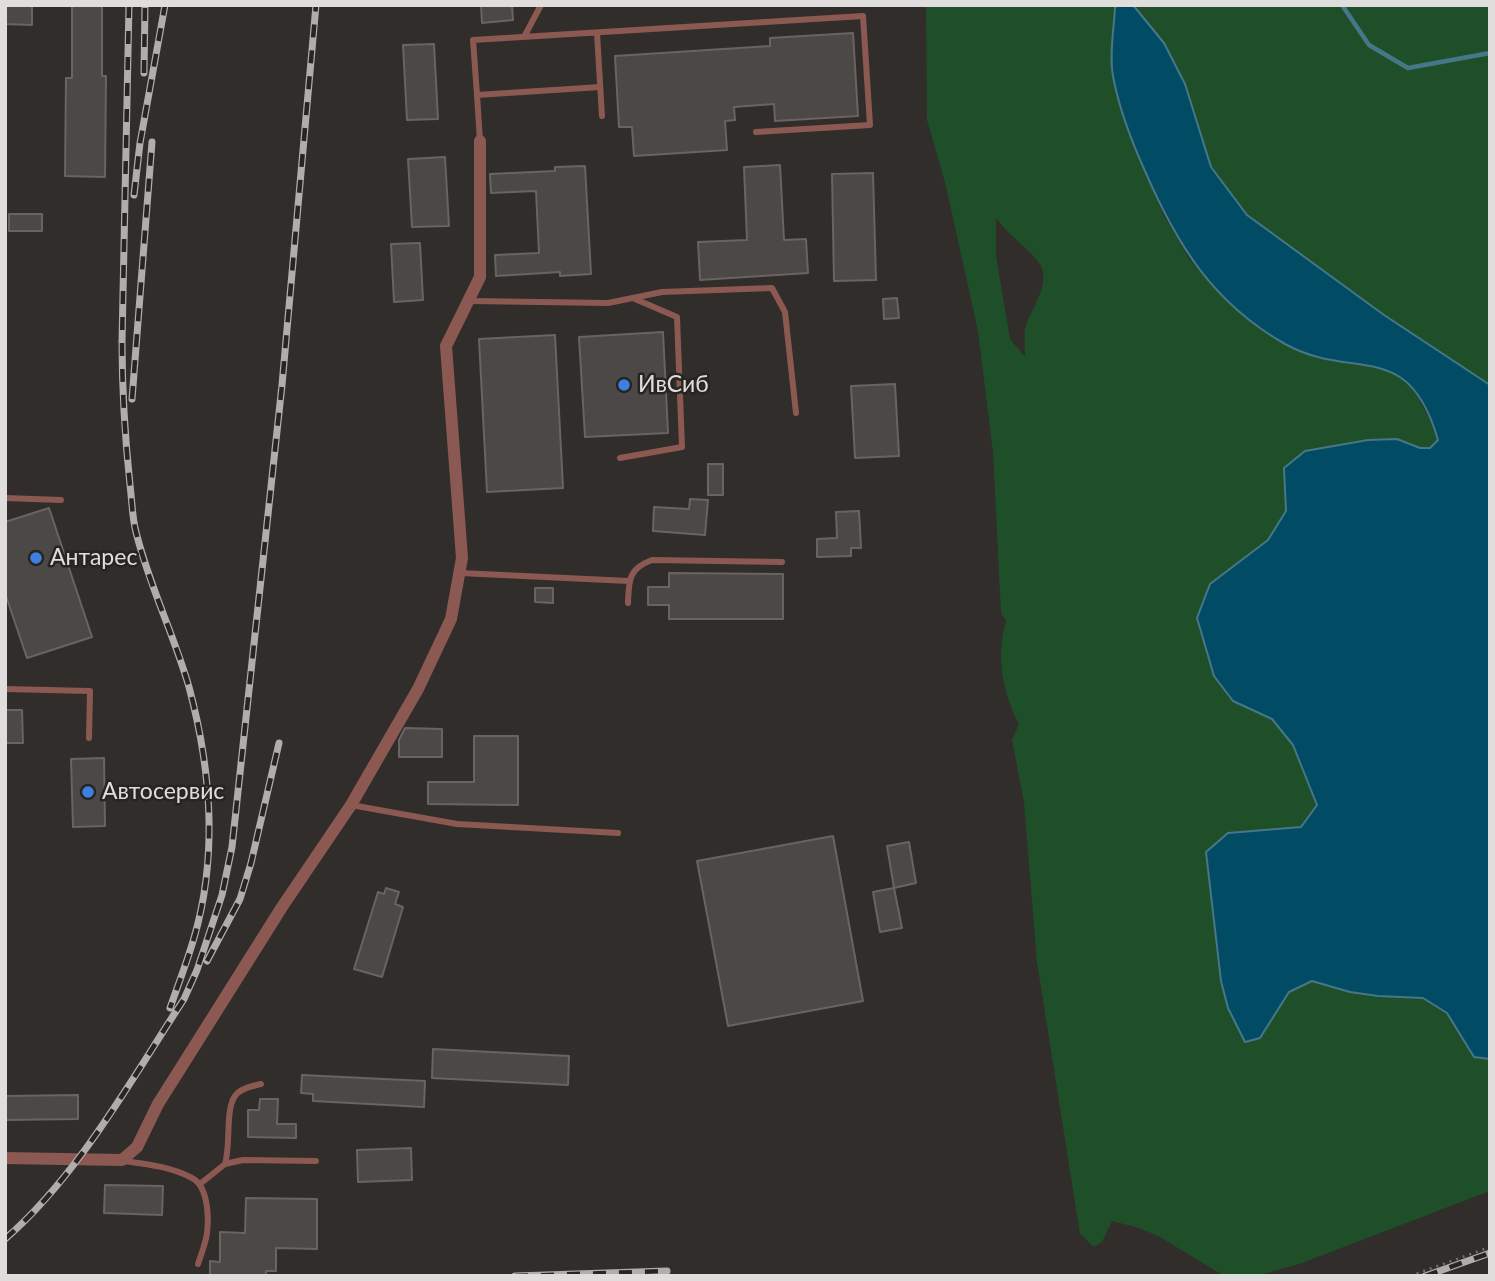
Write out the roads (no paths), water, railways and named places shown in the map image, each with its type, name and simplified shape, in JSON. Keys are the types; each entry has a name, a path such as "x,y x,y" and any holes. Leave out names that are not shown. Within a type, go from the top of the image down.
{"street":[{"path":"5,1158 122,1160 130,1155 205,1028 351,805 418,690 451,619 460,573 461,530 446,346 480,277 480,141"}],"lane":[{"path":"524,37 541,5"},
{"path":"480,141 473,40 863,16 870,125 756,132"},
{"path":"597,33 602,116"},
{"path":"477,94 600,87"},
{"path":"470,300 608,303 662,292 772,288 785,312 796,413"},
{"path":"620,458 682,447 677,317 635,299"},
{"path":"5,498 61,500"},
{"path":"628,604 629,581 633,573 652,560 782,562"},
{"path":"460,573 629,581"},
{"path":"5,689 90,691 89,738"},
{"path":"351,805 457,824 618,833"},
{"path":"226,1164 230,1150 230,1112 235,1096 244,1089 261,1084"},
{"path":"122,1160 192,1177 200,1184 205,1199 207,1233 198,1264"},
{"path":"200,1184 226,1164 243,1160 316,1161"}],"water":[{"path":"1133,5 1164,43 1185,84 1211,167 1247,215 1384,315 1490,385 1490,1059 1474,1057 1447,1013 1423,998 1350,992 1312,981 1289,992 1260,1038 1245,1042 1228,1008 1221,981 1206,852 1228,833 1301,827 1317,805 1293,745 1272,719 1233,701 1214,676 1197,618 1210,584 1268,540 1286,511 1284,468 1305,451 1368,440 1397,439 1420,448 1430,448 1438,440 1426,408 1411,386 1395,374 1376,367 1310,355 1285,344 1237,310 1200,270 1157,198 1122,113 1111,59 1115,7"}],"waterway":[{"path":"1342,5 1369,45 1408,68 1490,53"}],"railway":[{"path":"129,5 122,342 124,414 132,508 141,552 176,648 197,718 209,812 209,844 202,907 170,1008"},
{"path":"144,73 145,5"},
{"path":"134,195 140,143 165,5"},
{"path":"5,1239 31,1214 80,1157 184,999 197,970 222,895 232,847 282,385 316,5"},
{"path":"132,399 152,142"},
{"path":"207,961 240,899 279,743"},
{"path":"1425,1276 1490,1253"},
{"path":"515,1276 667,1271"}],"place":[{"name":"ИвСиб","path":"624,385"},
{"name":"Антарес","path":"36,558"},
{"name":"Автосервис","path":"88,792"}]}
